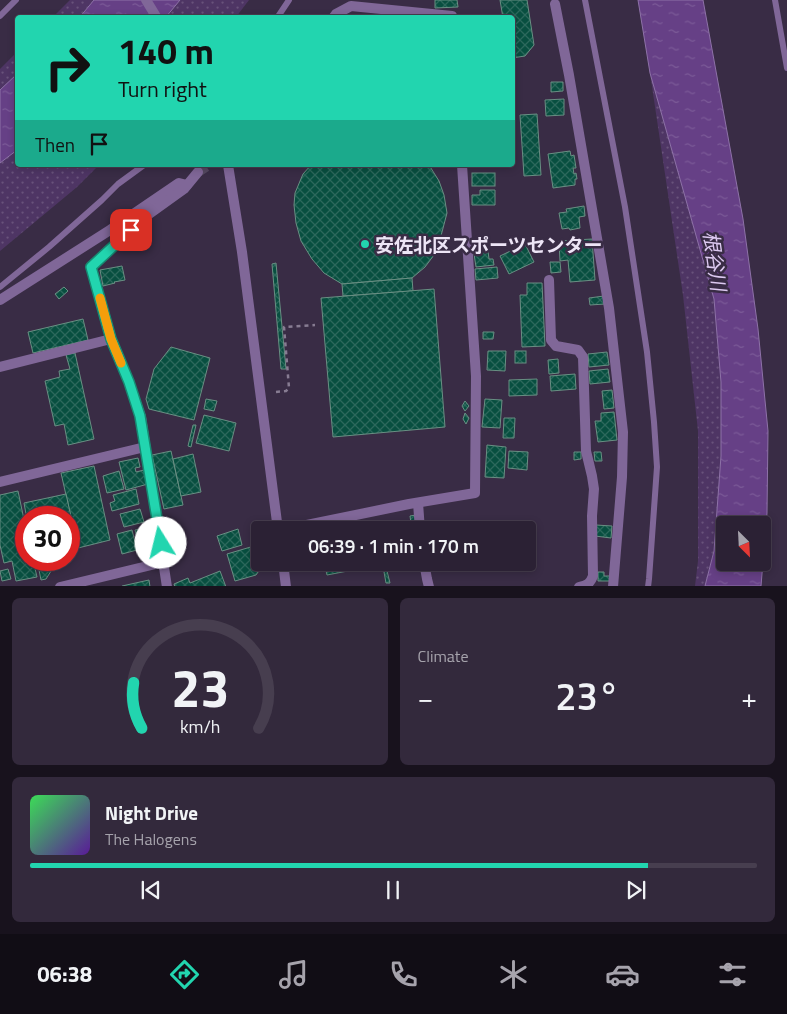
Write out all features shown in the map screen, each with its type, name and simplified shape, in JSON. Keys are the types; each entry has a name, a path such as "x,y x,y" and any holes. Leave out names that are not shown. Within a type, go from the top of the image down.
{"street":[{"path":"146,0 155,15"},
{"path":"555,4 609,308 623,432 622,477 613,586"},
{"path":"335,15 351,6 442,15"},
{"path":"228,167 242,252 277,521"},
{"path":"327,521 474,493 476,376 462,167"},
{"path":"168,586 140,416 129,382 111,339 91,267 144,217 184,188 198,172"},
{"path":"0,300 110,230 179,183 187,185"},
{"path":"549,280 551,340 556,346 578,350 583,357 586,451 594,489 592,516 593,576 587,585 580,586"},
{"path":"0,366 111,339"},
{"path":"0,482 146,447"},
{"path":"418,503 419,521"},
{"path":"60,586 164,562"},
{"path":"284,571 286,586"},
{"path":"425,571 429,586"}],"lane":[{"path":"0,16 16,0"},
{"path":"279,15 289,0"},
{"path":"585,0 625,207 647,352 657,467 648,586"},
{"path":"775,0 787,68"},
{"path":"0,287 49,248 118,184 141,167"}],"path":[{"path":"276,392 286,391 289,388 284,327 315,325"}],"shaded area":[{"path":"70,0 94,0 81,15 55,15"},
{"path":"180,0 249,0 238,15 168,15"},
{"path":"15,54 15,76 0,90 0,69"},
{"path":"650,73 714,299 721,382 721,456 714,551 705,586 695,586 698,561 698,431 683,295"},
{"path":"15,152 15,167 97,167 77,187 0,251 0,163"}],"water":[{"path":"94,0 180,0 168,15 82,15"},
{"name":"根谷川","path":"638,0 703,0 743,219 758,329 768,431 767,516 717,516 721,456 721,382 714,299 650,73"},
{"path":"15,76 15,152 0,163 0,90"},
{"path":"716,524 716,571 762,571 761,586 705,586 714,551"}],"building":[{"path":"435,0 457,0 458,7 435,8"},
{"path":"500,0 527,0 534,45 525,56 515,58 515,15 502,15"},
{"path":"551,82 563,82 563,91 551,92"},
{"path":"564,99 564,115 546,116 545,100"},
{"path":"537,114 541,175 524,176 520,115"},
{"path":"570,151 571,156 574,155 576,168 573,168 577,179 575,179 575,185 553,188 548,154"},
{"path":"309,167 430,167 439,181 447,213 437,251 425,267 412,278 342,284 324,273 312,259 301,241 294,205 295,193 303,174"},
{"path":"472,173 495,173 495,186 472,186"},
{"path":"480,190 495,190 495,205 472,205 472,195 480,195"},
{"path":"584,206 585,216 579,217 580,228 562,229 559,213 567,212 566,209"},
{"path":"592,239 595,280 570,282 568,260 560,261 559,241"},
{"path":"525,244 534,262 509,274 500,256"},
{"path":"485,245 485,251 488,251 489,259 493,259 494,265 476,267 473,247"},
{"path":"550,262 560,262 561,272 551,273"},
{"path":"276,263 286,369 281,369 272,264"},
{"path":"122,266 125,280 103,286 100,270"},
{"path":"497,267 498,278 476,280 475,269"},
{"path":"412,278 413,291 343,296 342,284"},
{"path":"527,283 542,283 545,346 522,347 520,295 527,295"},
{"path":"64,287 68,291 59,299 55,294"},
{"path":"434,289 445,427 333,437 321,298"},
{"path":"604,296 605,304 590,305 589,298"},
{"path":"83,319 88,340 33,353 28,332"},
{"path":"483,332 494,332 493,339 483,339"},
{"path":"171,347 210,358 194,420 149,409 146,399 154,369"},
{"path":"488,351 506,351 505,371 487,370"},
{"path":"515,351 526,351 526,363 515,363"},
{"path":"607,352 609,365 589,367 588,354"},
{"path":"75,353 94,439 68,445 64,424 55,426 45,381 60,377 59,371 70,369 66,355"},
{"path":"558,359 559,373 549,374 548,360"},
{"path":"608,369 610,382 590,384 589,371"},
{"path":"575,374 576,389 551,391 550,376"},
{"path":"537,379 537,395 509,396 509,380"},
{"path":"612,390 614,408 604,409 602,391"},
{"path":"206,399 217,401 214,411 204,409"},
{"path":"485,399 502,400 500,428 482,427"},
{"path":"465,401 469,406 465,411 462,406"},
{"path":"614,412 617,440 598,442 595,421 601,421 601,413"},
{"path":"465,413 469,418 466,424 463,419"},
{"path":"204,415 236,423 229,451 196,443"},
{"path":"504,418 515,418 514,438 503,438"},
{"path":"193,425 196,425 191,447 188,446"},
{"path":"487,445 506,447 504,478 485,477"},
{"path":"171,451 183,505 164,509 152,455"},
{"path":"509,451 528,452 527,470 508,468"},
{"path":"574,452 581,452 581,459 574,460"},
{"path":"594,452 601,452 602,461 595,461"},
{"path":"193,454 201,492 181,496 173,459"},
{"path":"138,458 140,467 135,468 136,472 144,470 148,484 126,490 119,462"},
{"path":"94,466 110,540 80,548 80,506 68,506 61,473"},
{"path":"119,471 124,489 107,493 103,476"},
{"path":"136,489 139,504 112,511 110,503 115,501 113,495"},
{"path":"18,491 21,506 15,506 15,571 36,571 37,577 16,581 12,561 4,563 0,545 0,495"},
{"path":"66,494 69,506 25,506 24,503"},
{"path":"140,509 144,522 124,527 120,514"},
{"path":"416,515 417,521 411,521 410,516"},
{"path":"596,525 612,526 611,538 595,536"},
{"path":"152,526 157,545 140,550 135,530"},
{"path":"238,529 242,545 222,551 217,536"},
{"path":"132,530 137,550 122,554 117,534"},
{"path":"251,547 251,571 259,571 256,575 235,581 227,554"},
{"path":"8,569 11,579 2,581 0,571"},
{"path":"39,571 51,571 46,579 41,580"},
{"path":"220,571 226,586 175,586 174,584 188,578 190,583"},
{"path":"326,571 348,571 327,575"},
{"path":"387,571 390,583 386,583 384,572"},
{"path":"598,572 604,572 604,576 610,576 610,581 598,581"},
{"path":"149,580 150,586 122,586"}],"tunnel":[{"path":"198,172 206,167"}],"slow traffic":[{"path":"100,298 111,339 121,363"}],"place":[{"name":"安佐北区スポーツセンター","path":"365,244"}],"route":[{"path":"131,230 91,267 111,339 129,382 140,416 161,543"}]}
